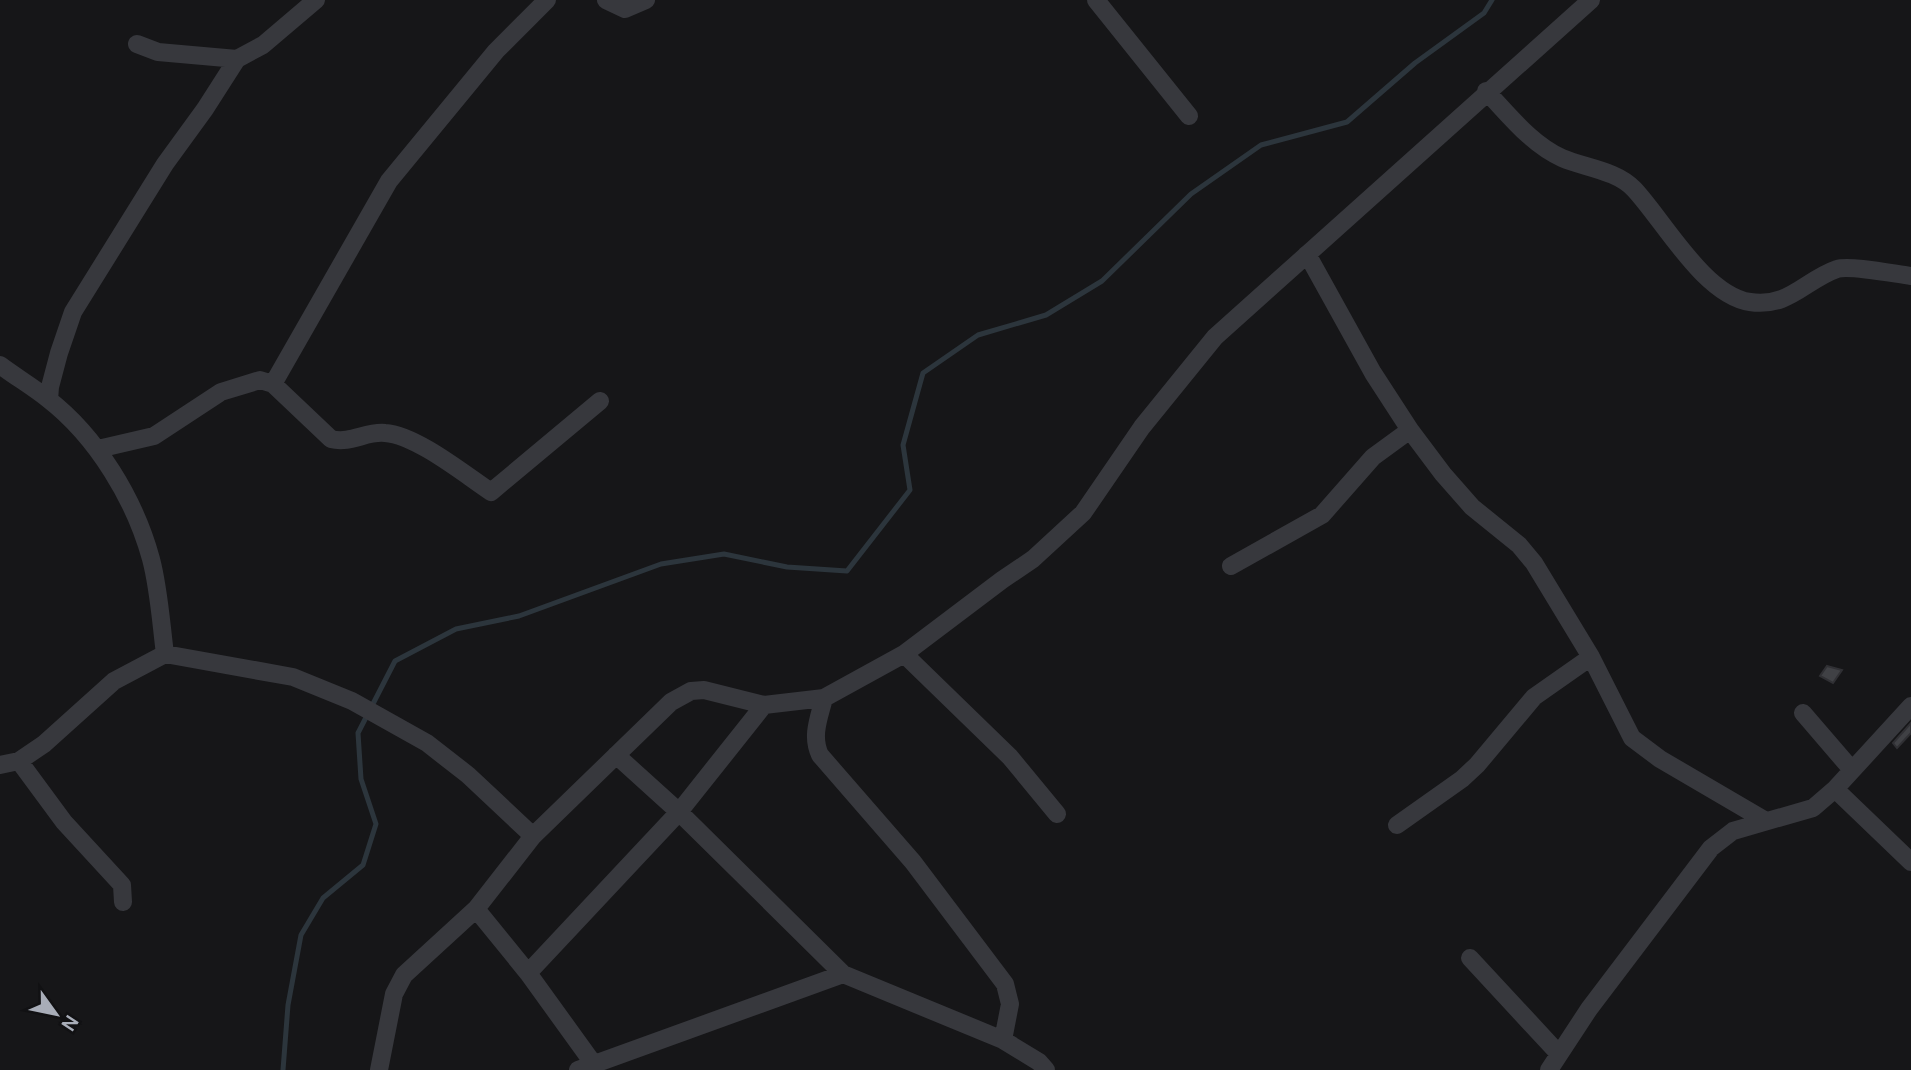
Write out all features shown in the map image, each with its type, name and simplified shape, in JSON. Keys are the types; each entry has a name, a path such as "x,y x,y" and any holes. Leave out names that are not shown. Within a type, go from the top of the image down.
{"street":[{"path":"49,400 58,353 73,312 158,175 237,59 263,45 316,0"},
{"path":"273,384 389,181 496,51 547,0"},
{"path":"606,0 625,9 646,0"},
{"path":"1096,0 1189,116"},
{"path":"379,1070 394,994 404,975 476,909 533,836 671,702 691,691 704,690 764,705 824,698 904,654 1033,559 1083,513 1142,427 1215,337 1486,91 1591,0"},
{"path":"137,44 158,51 237,59"},
{"path":"1486,91 1528,135 1544,147 1561,157 1626,182 1699,268 1718,287 1744,301 1774,302 1788,298 1838,269 1911,276"},
{"path":"1307,254 1373,373 1410,430 1472,507 1519,545 1534,563 1591,657 1619,716 1637,743 1766,821"},
{"path":"0,365 49,400 98,449 140,523 152,561 165,654"},
{"path":"98,449 154,436 220,392 260,380 273,384 331,439 356,439 374,432 405,438 491,492 600,401"},
{"path":"1231,566 1322,515 1373,457 1410,430"},
{"path":"0,765 19,761 44,744 114,681 165,654 293,677 352,701 427,743 468,775 533,836"},
{"path":"904,654 1010,757 1057,814"},
{"path":"1397,825 1462,779 1534,698 1591,657"},
{"path":"824,698 815,734 820,755 912,862 1005,984 1010,1004 1003,1040"},
{"path":"528,973 679,812 764,705"},
{"path":"1470,958 1554,1065 1589,1009 1711,848 1733,831 1813,808 1835,789 1911,706"},
{"path":"1802,713 1852,770"},
{"path":"616,755 679,812 843,974 1003,1040 1039,1062 1046,1070"},
{"path":"19,761 64,822 122,885 123,902"},
{"path":"1835,789 1911,862"},
{"path":"476,909 528,973 590,1068 843,974"}],"building":[{"path":"1827,666 1842,670 1833,683 1820,676"},
{"path":"1911,723 1911,733 1897,748 1893,743"}],"waterway":[{"path":"283,1070 288,1005 301,935 323,898 363,865 376,824 361,779 358,733 395,661 456,629 519,616 661,564 724,554 787,567 847,571 910,490 903,445 923,373 978,335 1046,315 1102,281 1191,194 1261,145 1347,122 1415,63 1484,13 1492,0"}]}
